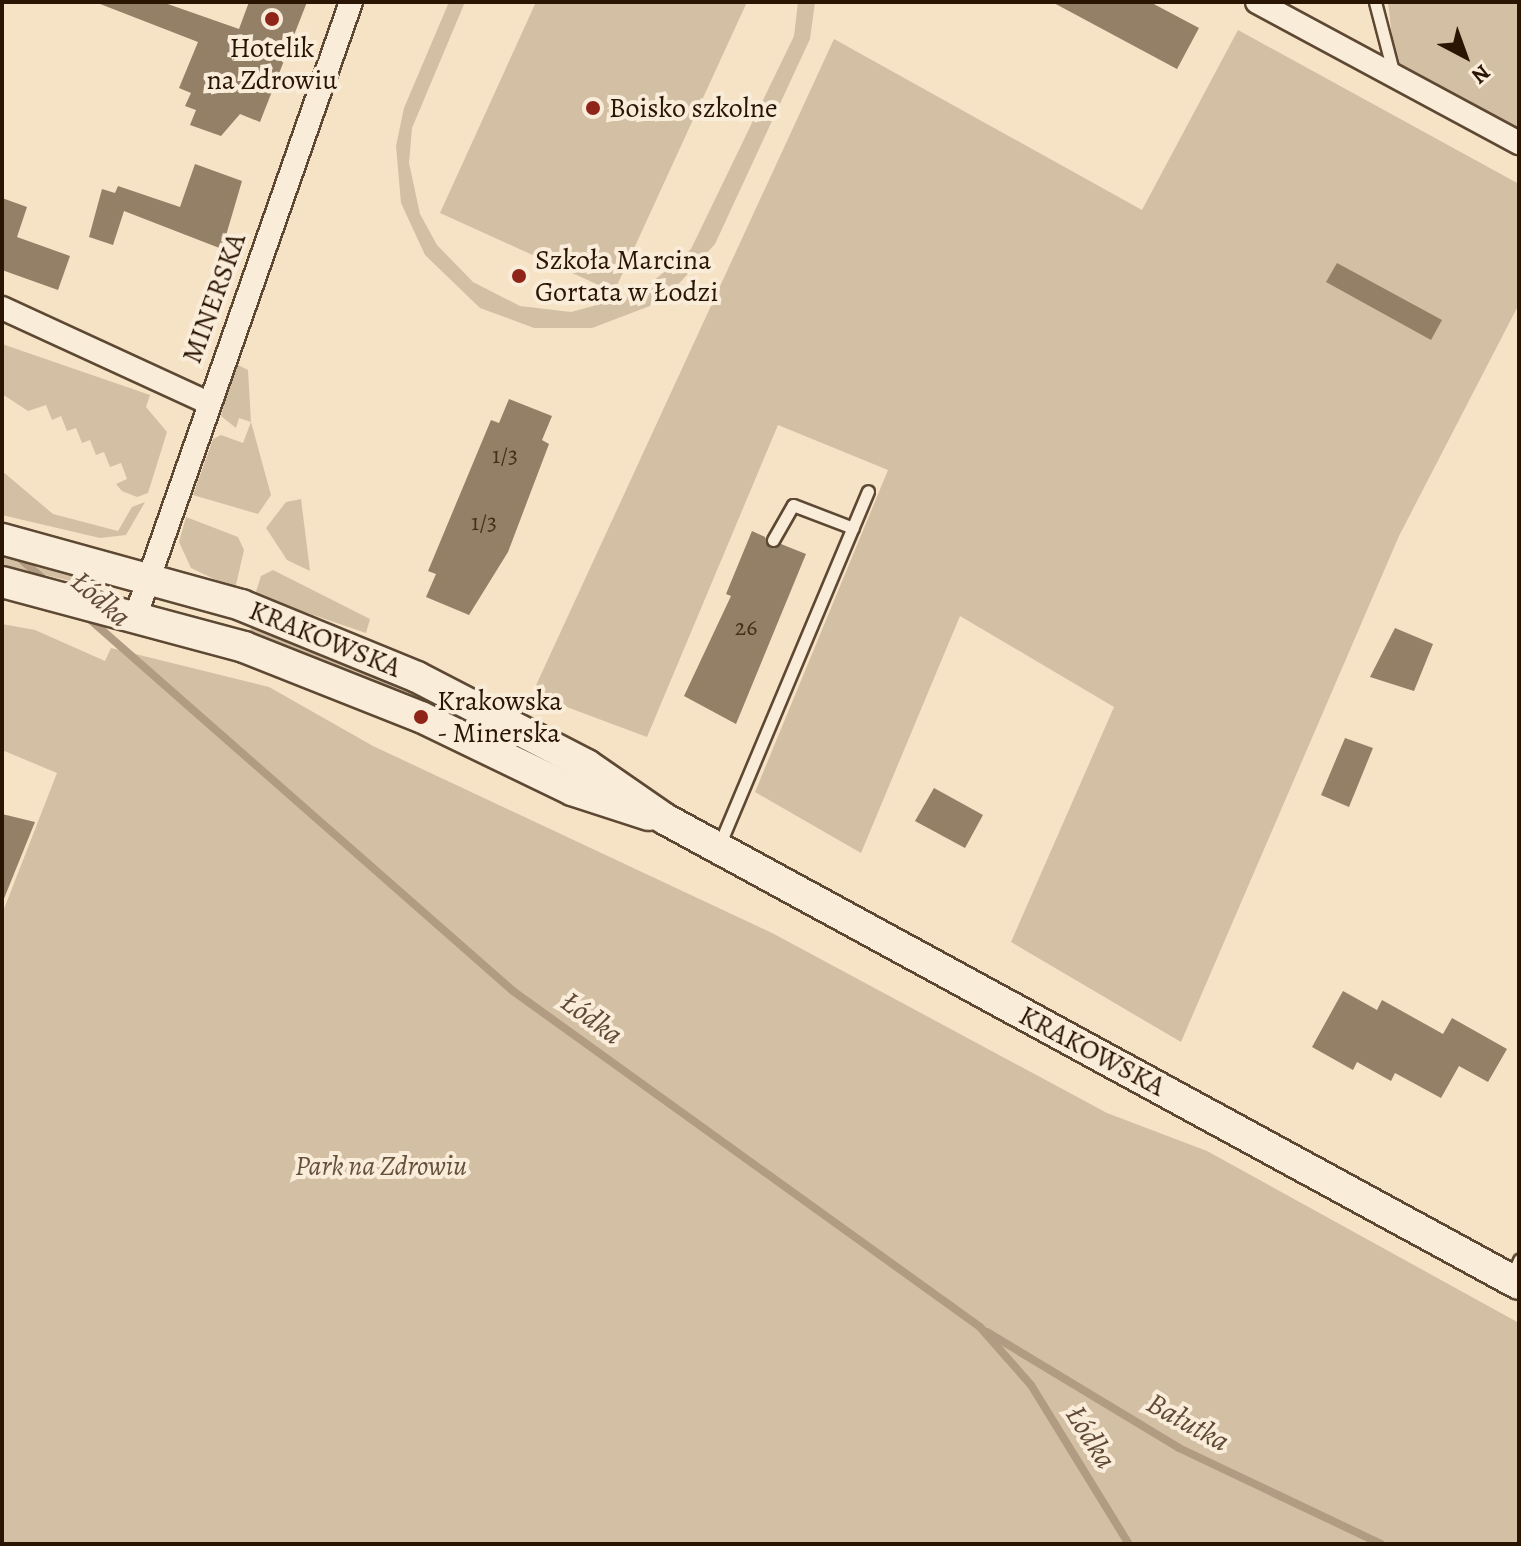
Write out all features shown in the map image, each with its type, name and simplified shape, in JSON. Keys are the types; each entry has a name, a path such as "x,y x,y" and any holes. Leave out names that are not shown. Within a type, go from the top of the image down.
{"main road":[{"name":"KRAKOWSKA","path":"2,539 149,577 275,617 417,677 587,765 665,819 718,848 1516,1274"},
{"name":"KRAKOWSKA","path":"11,583 122,610 335,682 572,790 665,819"}],"street":[{"name":"MINERSKA","path":"122,610 149,577 351,2"},
{"path":"1257,2 1519,143"},
{"path":"2,308 209,403"}],"lane":[{"path":"1375,2 1385,56 1397,78"},
{"path":"718,848 868,491"},
{"path":"773,540 793,505 853,528"}],"green space":[{"path":"449,2 465,2 412,128 409,163 420,214 437,245 473,282 520,306 571,312 638,294 691,249 794,36 798,2 815,2 810,39 715,244 663,301 592,328 534,328 480,308 425,255 401,203 396,146 404,108"},
{"name":"Boisko szkolne","path":"536,2 747,2 614,292 440,213"},
{"path":"1388,2 1519,2 1519,129 1395,63"},
{"path":"1238,30 1519,184 1519,304 1399,536 1181,1042 1011,942 1114,707 960,616 861,853 755,792 888,470 778,425 647,737 532,694 834,39 1142,210"},
{"path":"2,344 150,395 146,407 167,432 148,493 137,497 122,491 116,484 127,479 121,463 110,467 104,452 96,455 90,440 82,443 76,428 67,431 61,416 52,420 46,405 28,411 2,394"},
{"path":"234,363 248,370 251,422 239,418 236,428 221,416"},
{"path":"251,422 271,495 258,514 193,495 213,439 221,435 243,443"},
{"path":"2,471 53,514 118,531 132,507 145,502 126,535 100,538 2,515"},
{"path":"301,499 310,571 287,560 266,528 286,502"},
{"path":"186,517 238,537 244,550 235,589 191,568 179,542"},
{"path":"2,555 110,582 101,588 2,565"},
{"path":"273,570 370,619 366,633 255,595 261,576"},
{"name":"Park na Zdrowiu","path":"2,624 35,630 105,661 111,648 269,687 373,746 774,934 1107,1113 1207,1151 1519,1323 1519,1544 2,1544 2,914 57,773 2,750"},
{"path":"252,626 335,656 418,694 414,699 249,634"}],"building":[{"path":"95,2 162,2 239,29 249,2 307,2 260,122 240,114 221,136 190,125 196,110 185,106 191,93 179,88 198,42"},
{"path":"1052,2 1150,2 1199,28 1177,69"},
{"path":"195,164 242,181 222,249 124,211 113,245 89,237 102,189 115,193 118,186 180,207"},
{"path":"2,198 27,207 17,237 70,256 58,290 2,270"},
{"path":"1337,263 1442,320 1431,340 1326,282"},
{"path":"509,399 552,416 542,440 549,444 508,552 469,615 426,597 436,574 428,571 491,420 499,423"},
{"path":"752,531 765,537 770,548 781,544 806,554 736,724 684,696 731,596 726,594"},
{"path":"1395,628 1433,644 1414,691 1370,677"},
{"path":"1345,738 1373,748 1349,807 1321,795"},
{"path":"934,788 983,815 965,848 915,821"},
{"path":"2,814 35,822 3,901 2,900"},
{"path":"1343,991 1377,1010 1382,1000 1443,1034 1452,1018 1507,1049 1488,1082 1459,1066 1441,1098 1395,1073 1391,1081 1357,1062 1353,1070 1312,1047"}],"waterway":[{"name":"Łódka","path":"14,553 49,584"},
{"name":"Łódka","path":"86,616 513,991 980,1327 1031,1385 1129,1544"},
{"name":"Bałutka","path":"987,1332 1179,1448 1381,1544"}],"place":[{"name":"Hotelik na Zdrowiu","path":"272,19"},
{"name":"Boisko szkolne","path":"593,108"},
{"name":"Szkoła Marcina Gortata w Łodzi","path":"519,276"},
{"name":"Krakowska - Minerska","path":"421,717"}]}
